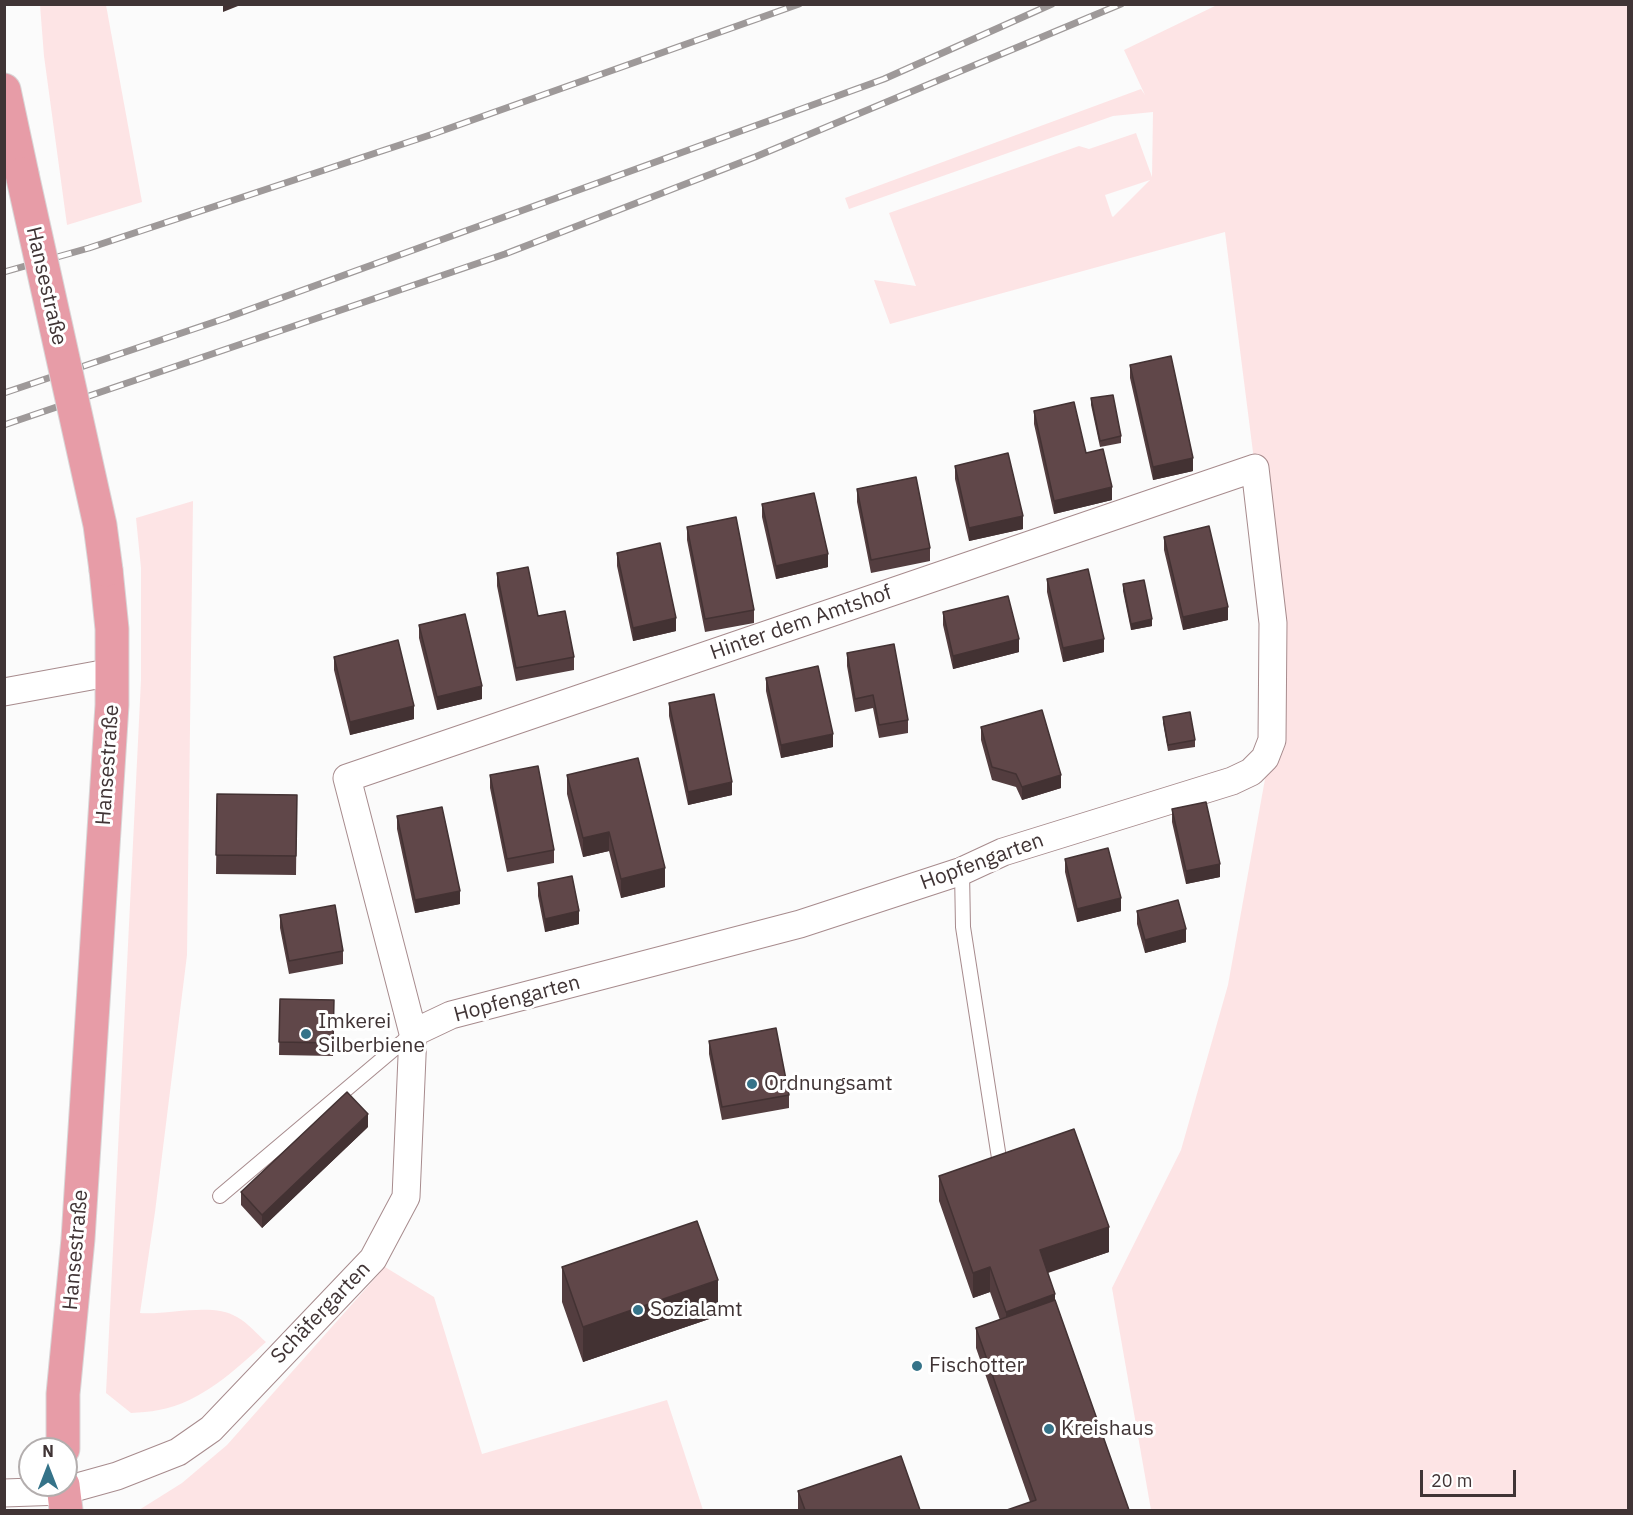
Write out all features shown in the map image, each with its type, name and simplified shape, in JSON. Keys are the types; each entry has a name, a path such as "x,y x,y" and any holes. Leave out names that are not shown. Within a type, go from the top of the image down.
{"main road":[{"name":"Hansestraße","path":"4,90 100,525 106,570 113,672 78,1239 63,1394 63,1437"}],"street":[{"name":"Hinter dem Amtshof","path":"347,778 1255,468"},
{"name":"Hopfengarten","path":"413,1033 451,1015 800,924 962,871 1002,852 1232,782 1251,772 1265,758 1272,740 1273,623 1255,468"},
{"path":"4,692 113,672"},
{"name":"Schäfergarten","path":"78,1491 178,1452 211,1429 373,1259 406,1197 413,1033 347,778"}],"lane":[{"path":"962,871 963,927 999,1158"},
{"path":"220,1196 413,1033"}],"shaded area":[{"path":"40,5 106,5 142,202 67,225 44,56"},
{"path":"1217,5 1628,5 1628,1510 1151,1510 1112,1288 1181,1150 1228,985 1272,740 1255,468 1225,232 890,324 874,280 916,286 889,213 1079,146 1089,149 1136,133 1152,177 1153,112 1113,116 849,209 845,198 1141,89 1145,95 1124,50","holes":["1150,180 1113,217 1105,195"]},
{"path":"193,501 187,955 140,1313 216,1310 245,1322 266,1342 217,1384 190,1400 159,1410 131,1413 106,1393 141,680 141,568 136,518"},
{"path":"385,1267 434,1297 482,1454 667,1400 703,1510 139,1510 182,1483 227,1445"}],"building":[{"path":"1171,356 1193,458 1153,467 1130,365"},
{"path":"1113,395 1121,436 1100,441 1091,398"},
{"path":"1074,402 1086,453 1103,449 1112,487 1054,501 1034,411"},
{"path":"1008,453 1023,516 969,528 955,466"},
{"path":"916,477 930,548 871,560 857,489"},
{"path":"814,493 828,554 776,566 762,504"},
{"path":"736,517 754,610 705,619 687,527"},
{"path":"1209,526 1228,607 1183,617 1164,537"},
{"path":"660,543 676,618 633,628 617,553"},
{"path":"528,567 538,616 565,611 574,657 516,668 497,573"},
{"path":"1088,569 1104,639 1063,648 1047,579"},
{"path":"1144,580 1152,619 1131,624 1123,584"},
{"path":"1008,596 1019,639 953,656 943,612"},
{"path":"465,614 482,686 437,697 419,625"},
{"path":"398,640 414,706 350,722 334,657"},
{"path":"894,644 908,720 879,725 873,695 855,699 847,653"},
{"path":"818,666 833,734 781,745 766,678"},
{"path":"714,694 732,782 688,792 669,703"},
{"path":"1042,710 1061,775 1022,787 1016,774 992,767 981,727"},
{"path":"1190,712 1195,740 1168,745 1163,717"},
{"path":"638,758 665,868 621,879 609,832 583,838 567,775"},
{"path":"538,766 554,850 507,859 490,775"},
{"path":"217,794 297,795 296,856 216,855"},
{"path":"1206,802 1220,864 1186,871 1172,809"},
{"path":"442,807 460,891 415,900 397,816"},
{"path":"1108,848 1121,898 1077,909 1065,859"},
{"path":"572,876 579,911 545,919 538,883"},
{"path":"1178,900 1186,929 1145,940 1137,911"},
{"path":"335,905 343,951 289,961 280,915"},
{"name":"Imkerei Silberbiene","path":"280,999 334,1000 333,1043 279,1042"},
{"path":"776,1028 789,1095 722,1107 709,1041"},
{"path":"347,1092 368,1114 262,1215 241,1192"},
{"path":"1074,1129 1109,1227 1040,1250 1055,1294 1006,1312 990,1267 973,1273 939,1176"},
{"path":"697,1221 718,1280 583,1327 562,1267"},
{"name":"Kreishaus","path":"1055,1300 1129,1510 1007,1510 1036,1500 976,1328"},
{"path":"901,1456 920,1510 805,1510 798,1491"}],"railway":[{"path":"4,272 89,248 433,134 799,4"},
{"path":"4,393 226,318 884,79 1052,4"},
{"path":"4,425 505,254 755,157 1121,4"}],"place":[{"name":"Imkerei Silberbiene","path":"306,1034"},
{"name":"Ordnungsamt","path":"752,1084"},
{"name":"Sozialamt","path":"638,1310"},
{"name":"Fischotter","path":"917,1366"},
{"name":"Kreishaus","path":"1049,1429"}]}
